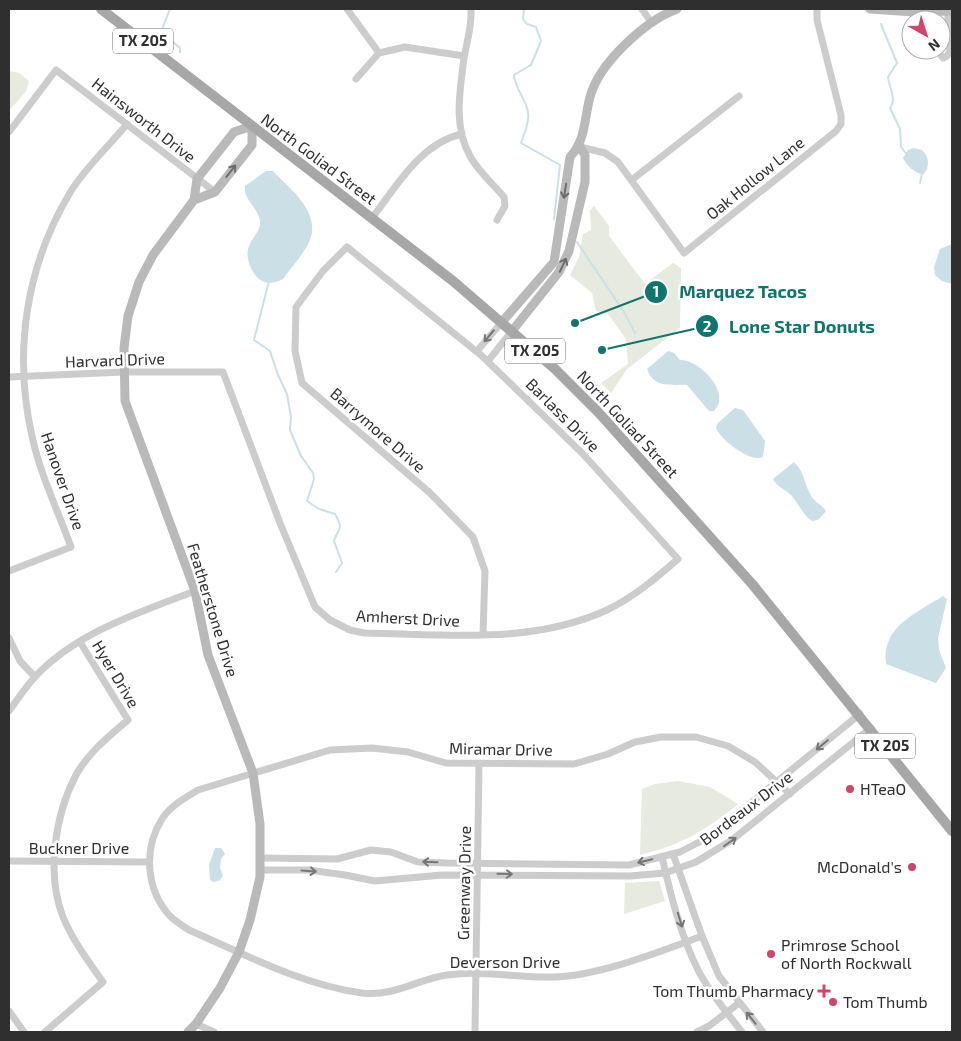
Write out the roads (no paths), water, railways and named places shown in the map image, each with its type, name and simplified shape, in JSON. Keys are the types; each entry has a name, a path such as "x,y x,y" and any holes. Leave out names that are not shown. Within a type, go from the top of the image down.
{"main road":[{"name":"North Goliad Street","path":"101,9 372,218 502,322 555,368 599,413 753,585 860,714 952,831"}],"street":[{"path":"347,9 379,53"},
{"path":"471,9 470,35 464,56 459,107 461,134 470,157 504,197 505,206 498,220"},
{"path":"642,9 651,22"},
{"path":"477,351 554,262 570,157 580,147 590,95 598,80 614,57 651,22 677,9"},
{"name":"Oak Hollow Lane","path":"633,179 684,253 836,131 841,124 841,115 817,20 817,9"},
{"path":"870,9 901,11"},
{"path":"356,79 379,53 405,47 464,56"},
{"name":"Hainsworth Drive","path":"9,132 56,70 215,192"},
{"path":"580,147 605,153 618,162 633,179 739,96"},
{"name":"Hanover Drive","path":"9,571 71,547 32,437 23,377 23,342 28,301 45,240 72,190 127,124"},
{"path":"194,200 215,192 252,145 252,126 234,132 197,179"},
{"path":"372,218 426,152 447,137 461,134"},
{"path":"488,361 552,283 569,251 585,182 585,155 580,147"},
{"name":"Featherstone Drive","path":"188,1032 196,1024 220,988 239,952 250,920 260,870 260,824 253,773 208,655 195,591 134,433 124,401 123,372 128,316 138,282 153,255 194,200 197,179"},
{"name":"Barlass Drive","path":"347,247 488,361 583,454 678,559"},
{"name":"Barrymore Drive","path":"347,247 324,271 296,307 295,351 302,383 430,493 473,537 485,571 483,635"},
{"path":"543,277 552,283"},
{"name":"Harvard Drive","path":"9,377 123,372 223,372"},
{"name":"Amherst Drive","path":"223,372 280,523 315,607 330,620 350,630 364,633 483,635 530,633 569,624 608,610 644,588 678,559"},
{"path":"9,711 35,677 80,642 111,625 195,591"},
{"path":"9,638 20,661 35,677"},
{"name":"Hyer Drive","path":"55,861 63,806 76,774 98,745 128,720 80,642"},
{"name":"Bordeaux Drive","path":"261,858 337,859 372,850 391,852 418,862 629,865 662,858 710,837 860,714"},
{"name":"Bordeaux Drive","path":"260,870 309,870 345,874 375,882 442,874 630,876 666,873 680,869 713,853 732,840 871,728"},
{"name":"Miramar Drive","path":"149,862 152,842 162,818 179,801 198,790 330,750 372,748 408,752 446,763 574,764 608,754 635,742 661,737 696,737 728,746 755,762 790,794"},
{"name":"Greenway Drive","path":"475,1032 479,764"},
{"path":"673,854 680,869 702,936 719,976 763,1032"},
{"path":"662,858 687,942 699,972 742,1032"},
{"name":"Buckner Drive","path":"9,861 149,862"},
{"path":"45,1032 104,982 80,950 63,916 55,861"},
{"name":"Deverson Drive","path":"149,862 157,898 170,917 188,930 325,986 365,993 404,990 446,975 475,973 553,977 587,974 702,936"},
{"path":"563,864 563,875"},
{"path":"697,1032 739,1003"},
{"path":"9,1011 24,1032"},
{"path":"196,1024 214,1032"}],"water":[{"path":"914,148 922,150 927,159 928,165 924,174 917,173 903,158 908,150"},
{"path":"266,171 273,171 293,191 305,206 312,223 311,238 304,250 283,279 271,283 262,281 254,274 248,259 249,246 258,231 260,221 257,212 248,200 245,186"},
{"path":"952,244 952,284 942,281 935,275 934,267 940,249"},
{"path":"668,351 674,353 680,360 688,361 697,366 712,379 717,387 719,396 719,404 714,411 709,411 687,385 659,383 650,375 647,369"},
{"path":"735,408 743,410 765,441 763,457 757,458 744,454 730,444 716,428 718,423"},
{"path":"794,462 802,473 811,496 826,511 818,520 812,521 791,495 773,479"},
{"path":"943,596 947,599 938,638 939,650 946,668 936,683 886,664 886,651 889,640 895,630 912,615"},
{"path":"215,848 221,848 225,854 221,859 220,868 223,876 219,881 213,882 210,880 209,865"}],"waterway":[{"path":"170,9 162,29 166,36 180,48 180,52"},
{"path":"524,9 523,19 527,24 536,27 541,41 531,65 514,75 516,85 527,107 528,116 521,143 560,165 554,219"},
{"path":"881,24 897,63 888,77 893,97 890,108 900,129 901,147 907,155"},
{"path":"920,183 922,173"},
{"path":"577,242 624,312 635,333"},
{"path":"269,281 254,340 270,351 287,394 291,417 290,430 301,456 313,473 314,479 307,501 319,509 335,514 339,523 340,528 334,541 342,563 336,572"}],"place":[{"name":"Marquez Tacos","path":"575,323"},
{"name":"Lone Star Donuts","path":"602,350"},
{"name":"HTeaO","path":"850,789"},
{"name":"McDonald's","path":"912,867"},
{"name":"Primrose School of North Rockwall","path":"771,954"},
{"name":"Tom Thumb Pharmacy","path":"824,991"},
{"name":"Tom Thumb","path":"833,1002"}]}
